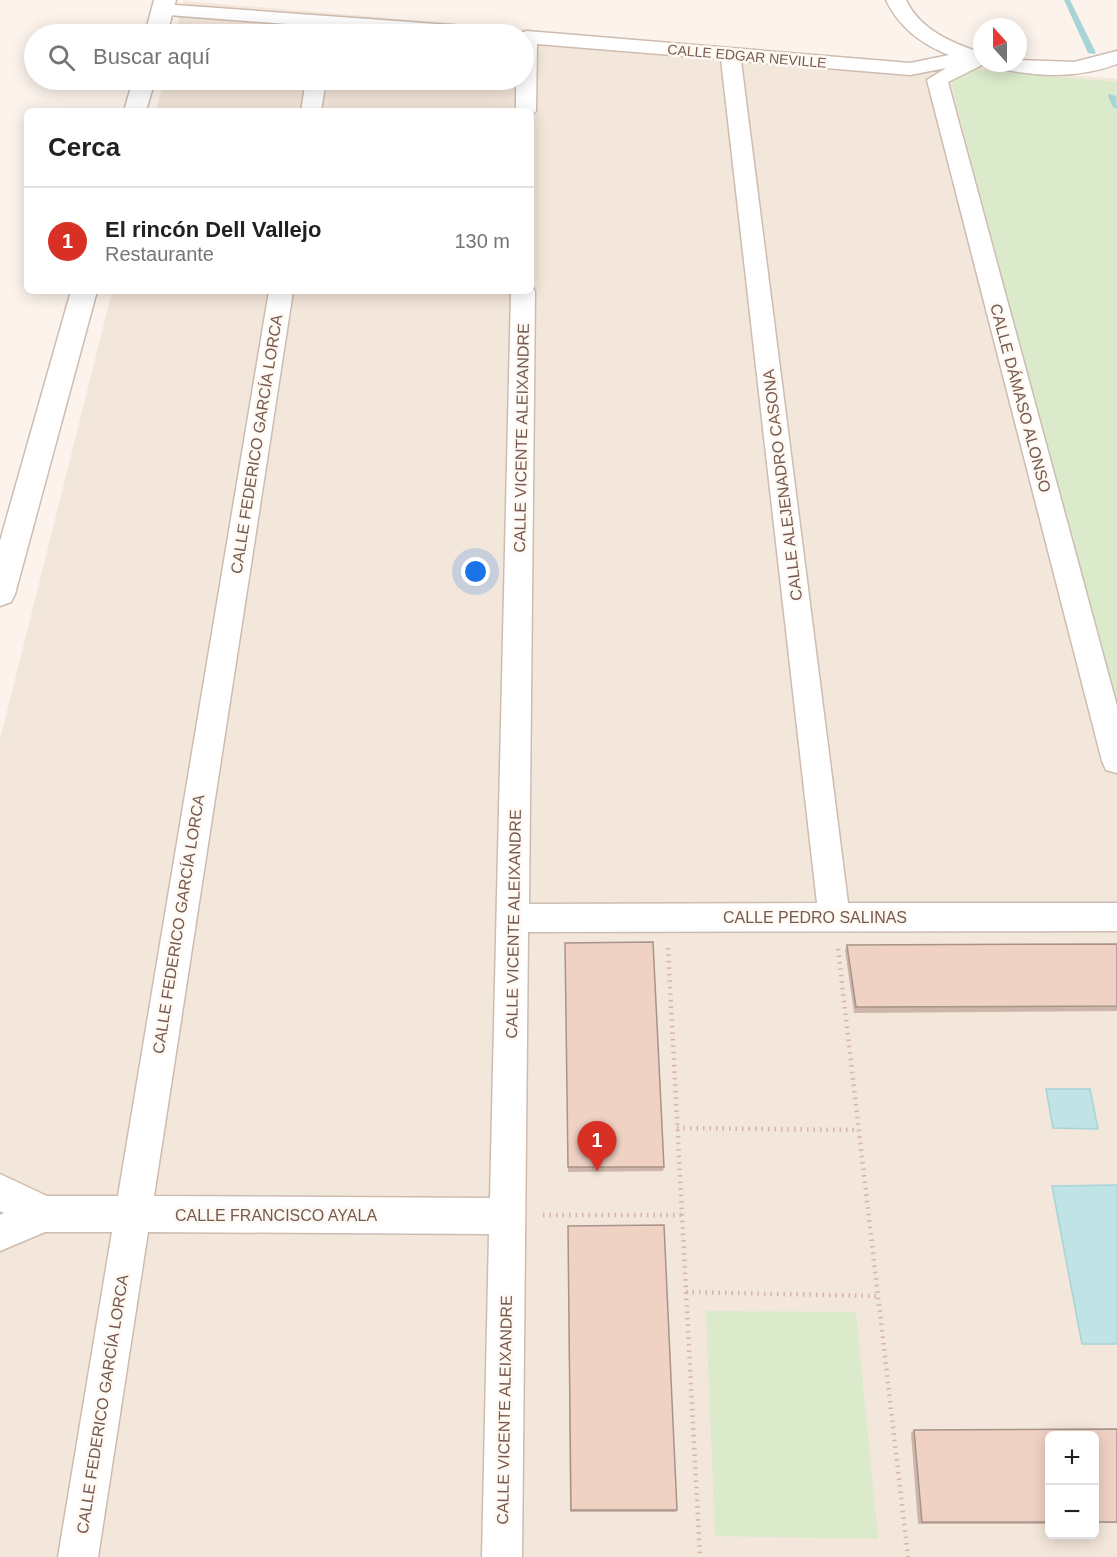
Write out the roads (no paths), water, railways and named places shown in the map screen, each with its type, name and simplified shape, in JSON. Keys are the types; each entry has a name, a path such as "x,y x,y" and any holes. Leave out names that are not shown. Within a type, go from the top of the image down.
{"street":[{"path":"896,0 899,9 915,27 939,43 973,56"},
{"path":"159,24 164,5 296,24"},
{"name":"CALLE EDGAR NEVILLE","path":"534,38 910,69 973,61"},
{"name":"CALLE ALEJENADRO CASONA","path":"730,54 834,916"},
{"path":"1027,68 1072,68 1115,59"},
{"name":"CALLE DÁMASO ALONSO","path":"973,64 937,80 1117,761"},
{"path":"136,108 141,90"},
{"path":"311,108 314,90"},
{"path":"526,90 526,108"},
{"path":"0,594 83,294"},
{"name":"CALLE FEDERICO GARCÍA LORCA","path":"78,1557 131,1214 281,294"},
{"name":"CALLE VICENTE ALEIXANDRE","path":"502,1557 523,294"},
{"name":"CALLE PEDRO SALINAS","path":"513,918 1117,917"},
{"name":"CALLE FRANCISCO AYALA","path":"0,1192 45,1214"},
{"name":"CALLE FRANCISCO AYALA","path":"0,1233 45,1214 506,1216"}],"water":[{"path":"1046,1089 1090,1089 1098,1129 1053,1128"},
{"path":"1117,1185 1117,1344 1082,1344 1052,1186"}],"waterway":[{"path":"1067,0 1092,53"},
{"path":"1112,96 1117,107"}],"place":[{"name":"El rincón Dell Vallejo","path":"597,1171"}]}
